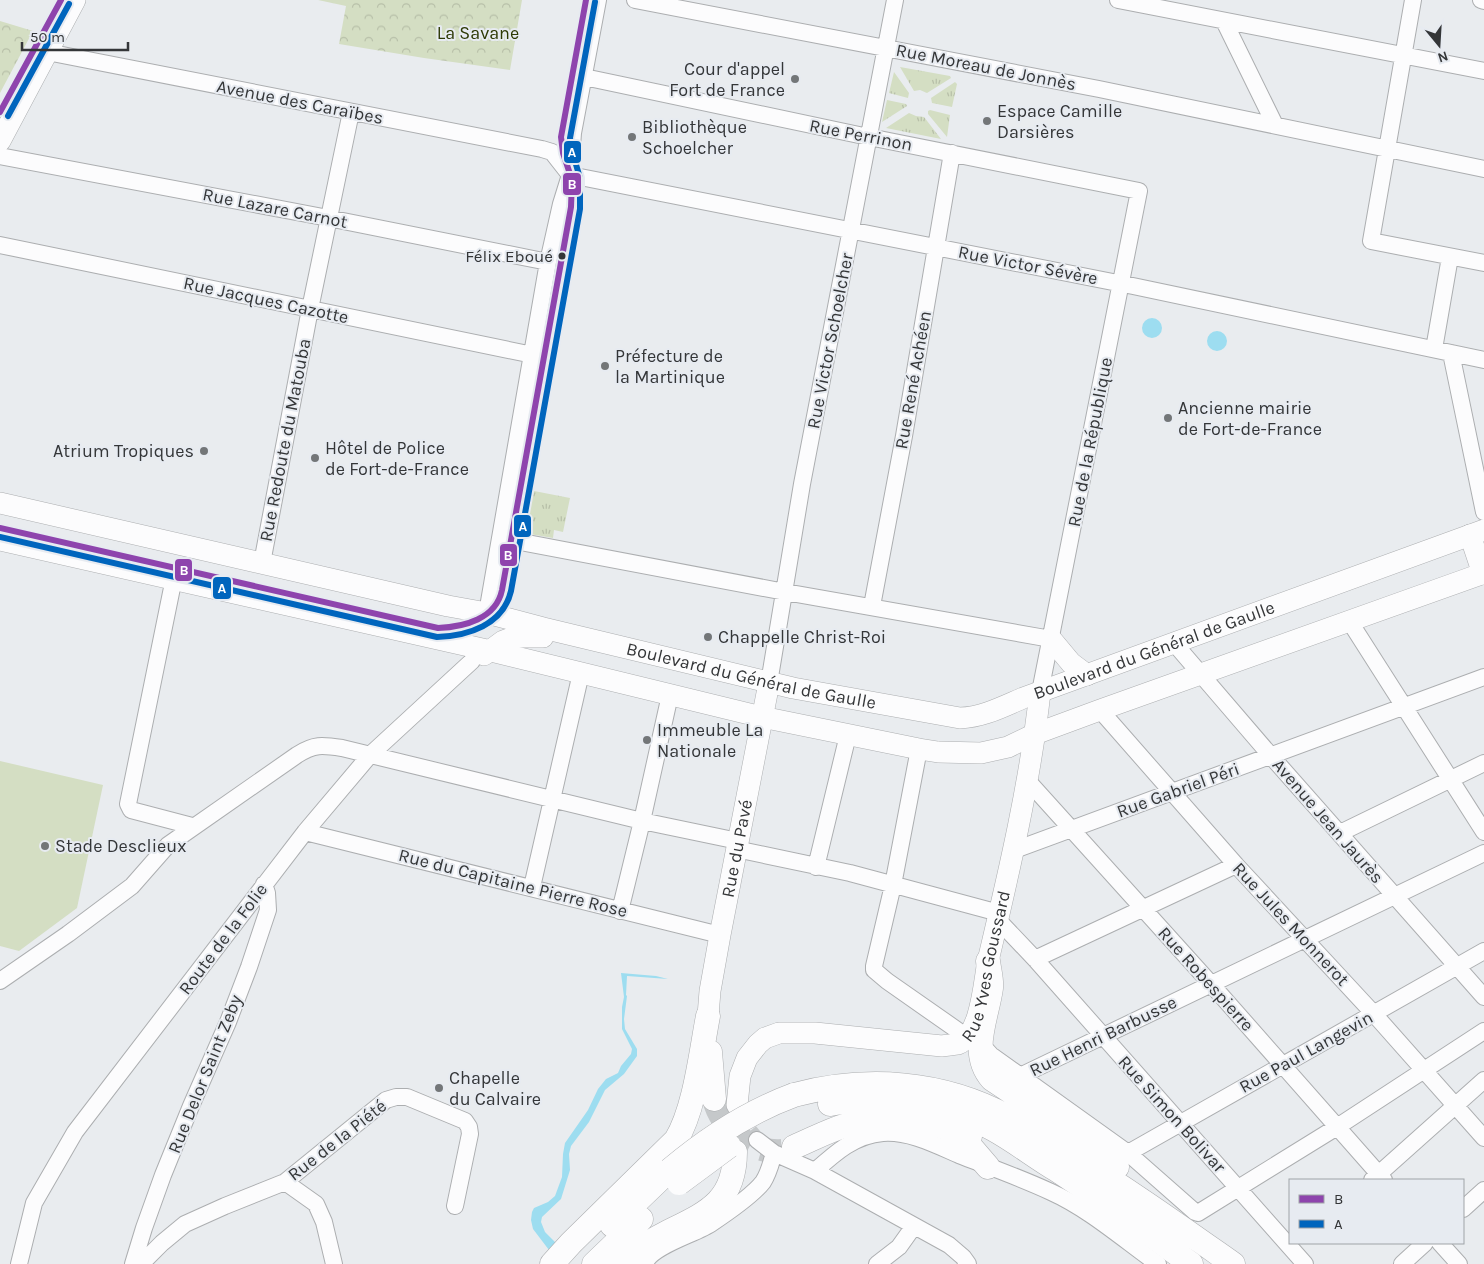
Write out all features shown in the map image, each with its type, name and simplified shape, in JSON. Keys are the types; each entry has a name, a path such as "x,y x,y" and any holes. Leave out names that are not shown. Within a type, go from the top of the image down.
{"highway":[{"path":"988,961 991,986 968,1041 980,1055 987,1073 992,1079 1099,1153 1234,1264"},
{"path":"708,1016 714,1099"},
{"path":"552,1264 676,1140 683,1128 688,1112 708,1016"},
{"path":"572,1264 674,1177 770,1122 797,1103 842,1101 911,1085 941,1091 980,1104 1007,1116 1113,1180 1234,1264"},
{"path":"886,1092 903,1101 939,1108 992,1129 1102,1199 1190,1264"},
{"path":"784,1150 846,1125 863,1121 897,1119 940,1126 972,1137 1036,1169 1190,1264"},
{"path":"940,1126 970,1146 988,1167"},
{"path":"618,1264 654,1240 705,1220 730,1184 735,1152"},
{"path":"594,1264 674,1177"}],"main road":[{"path":"0,141 75,0"},
{"name":"Boulevard du Général de Gaulle","path":"0,503 438,604 487,613 769,683 960,718 991,712 1023,698 1477,532"},
{"path":"1477,532 1483,574"},
{"name":"Boulevard du Général de Gaulle","path":"0,540 174,578 480,653 581,673 762,717 919,749 938,752 981,753 1008,747 1067,722 1483,574"},
{"path":"480,653 487,613"},
{"path":"480,653 520,636 551,637 612,645"},
{"path":"1051,639 1071,663 1087,675"},
{"name":"Rue du Pavé","path":"708,1016 710,991 720,935 769,683"},
{"path":"1049,689 1053,697 1052,705 1058,716 1067,722"},
{"name":"Rue Yves Goussard","path":"988,961 1035,734 1049,689"},
{"name":"Rue Yves Goussard","path":"737,1105 740,1076 747,1058 765,1038 779,1033 815,1033 942,1046 968,1041"}],"street":[{"path":"487,613 548,262 570,174 572,146 598,0"},
{"name":"Rue Moreau de Jonnès","path":"635,0 1099,89 1484,169"},
{"name":"Rue Victor Schoelcher","path":"769,683 802,484 895,0"},
{"path":"1118,0 1484,71"},
{"path":"1413,0 1371,241 1484,264"},
{"path":"1224,21 1275,125"},
{"name":"Avenue des Caraïbes","path":"47,52 552,152 572,146"},
{"name":"Rue Perrinon","path":"584,77 1139,191"},
{"name":"Rue Redoute du Matouba","path":"262,563 310,309 351,112"},
{"path":"552,152 570,174"},
{"name":"Rue René Achéen","path":"872,606 904,436 952,153"},
{"name":"Rue Lazare Carnot","path":"0,156 329,218 548,262"},
{"name":"Rue Victor Sévère","path":"570,174 1121,283 1484,360"},
{"name":"Rue de la République","path":"1049,689 1051,639 1139,191"},
{"name":"Rue Jacques Cazotte","path":"0,245 533,355"},
{"path":"1434,349 1450,257"},
{"path":"1451,353 1484,512"},
{"path":"500,538 785,592 1051,639"},
{"path":"174,578 128,804 131,810 192,826"},
{"path":"1350,622 1484,832"},
{"name":"Avenue Jean Jaurès","path":"1174,643 1270,756 1484,996"},
{"name":"Route de la Folie","path":"19,1264 34,1203 75,1132 264,884 370,755 480,653"},
{"path":"532,888 581,673"},
{"name":"Rue Gabriel Péri","path":"1012,851 1484,677"},
{"path":"620,911 670,695"},
{"name":"Rue Jules Monnerot","path":"1100,710 1236,865 1374,1014 1484,1138"},
{"path":"816,867 848,735"},
{"path":"0,981 68,934 132,886 168,845 192,826 309,747 324,745 642,821 816,867 893,884 998,916"},
{"path":"919,749 893,884 874,966 876,973 968,1041 991,1055 1128,1154 1195,1212 1198,1213 1337,1127 1484,1031"},
{"path":"1340,834 1484,763"},
{"name":"Rue Robespierre","path":"1027,780 1212,985 1337,1127 1378,1178"},
{"name":"Rue du Capitaine Pierre Rose","path":"305,832 720,935"},
{"name":"Rue Henri Barbusse","path":"1020,1076 1484,853"},
{"path":"1035,959 1236,865"},
{"name":"Rue Delor Saint Zeby","path":"133,1264 163,1175 190,1106 228,1022 249,967 268,910 267,893 264,884"},
{"name":"Rue Simon Bolivar","path":"998,916 1238,1189 1289,1241"},
{"name":"Rue Paul Langevin","path":"1128,1154 1484,951"},
{"path":"1378,1178 1484,1080"},
{"name":"Rue de la Piété","path":"140,1264 185,1224 285,1182 386,1100 396,1097 407,1097 465,1121 469,1127 470,1134 455,1206"},
{"path":"815,1171 846,1145 881,1133 894,1133 928,1142 1052,1192 1093,1217 1158,1264"},
{"path":"756,1140 784,1150 815,1171 949,1245 968,1264"},
{"path":"645,1264 646,1259 661,1248 756,1189 784,1150"},
{"path":"285,1182 316,1204 324,1222 334,1264"},
{"path":"1464,1208 1484,1190"},
{"path":"877,1264 899,1248 914,1226"},
{"name":"Rue Simon Bolivar","path":"1292,1244 1301,1253"},
{"path":"1402,1264 1424,1244"},
{"path":"1441,1244 1459,1264"}],"green space":[{"name":"La Savane","path":"318,0 522,0 510,70 339,44 346,6"},
{"path":"0,21 33,31 0,93"},
{"path":"900,67 950,76 951,78 927,93 920,90 914,91"},
{"path":"894,72 909,93 908,98 889,93"},
{"path":"955,82 957,84 952,107 932,103 931,98"},
{"path":"887,100 906,104 907,106 882,122"},
{"path":"930,110 950,115 947,137 928,114"},
{"path":"909,113 924,117 941,139 886,128"},
{"path":"529,490 570,498 563,532 554,530 553,538 524,533 522,528"},
{"name":"Stade Desclieux","path":"0,761 103,785 77,908 19,951 0,946"}],"water":[{"path":"1152,318 1159,321 1162,328 1159,335 1152,338 1145,335 1142,328 1145,321"},
{"path":"1217,331 1224,334 1227,341 1224,348 1217,351 1210,348 1207,341 1210,334"},
{"path":"621,973 668,979 627,976 625,1029 637,1049 637,1056 624,1074 605,1090 589,1122 571,1146 569,1154 570,1170 561,1199 542,1217 541,1222 545,1232 557,1244 549,1250 533,1229 532,1212 534,1208 548,1202 555,1196 562,1177 565,1143 588,1110 598,1089 606,1079 618,1073 631,1054 632,1049 622,1029 624,997"}],"tunnel":[{"path":"714,1099 723,1120 739,1137 759,1148 770,1151 782,1151"},
{"path":"739,1110 748,1129 757,1140"}],"transit line":[{"name":"B","path":"0,112 61,0"},
{"name":"B","path":"0,528 438,628 458,626 478,620 486,615 499,600 502,590 571,207 572,180 563,153 561,137 586,0"},
{"name":"A","path":"0,537 437,637 472,631 492,620 507,603 511,591 580,209 580,178 570,138 595,2"},
{"name":"A","path":"8,116 69,4"}],"place":[{"name":"Cour d'appel Fort de France","path":"795,79"},
{"name":"Espace Camille Darsières","path":"987,121"},
{"name":"Bibliothèque Schoelcher","path":"632,137"},
{"name":"Félix Eboué","path":"562,256"},
{"name":"Préfecture de la Martinique","path":"605,366"},
{"name":"Ancienne mairie de Fort-de-France","path":"1168,418"},
{"name":"Atrium Tropiques","path":"204,451"},
{"name":"Hôtel de Police de Fort-de-France","path":"315,458"},
{"name":"Chappelle Christ-Roi","path":"708,637"},
{"name":"Immeuble La Nationale","path":"647,740"},
{"name":"Stade Desclieux","path":"45,846"},
{"name":"Chapelle du Calvaire","path":"439,1088"}]}
